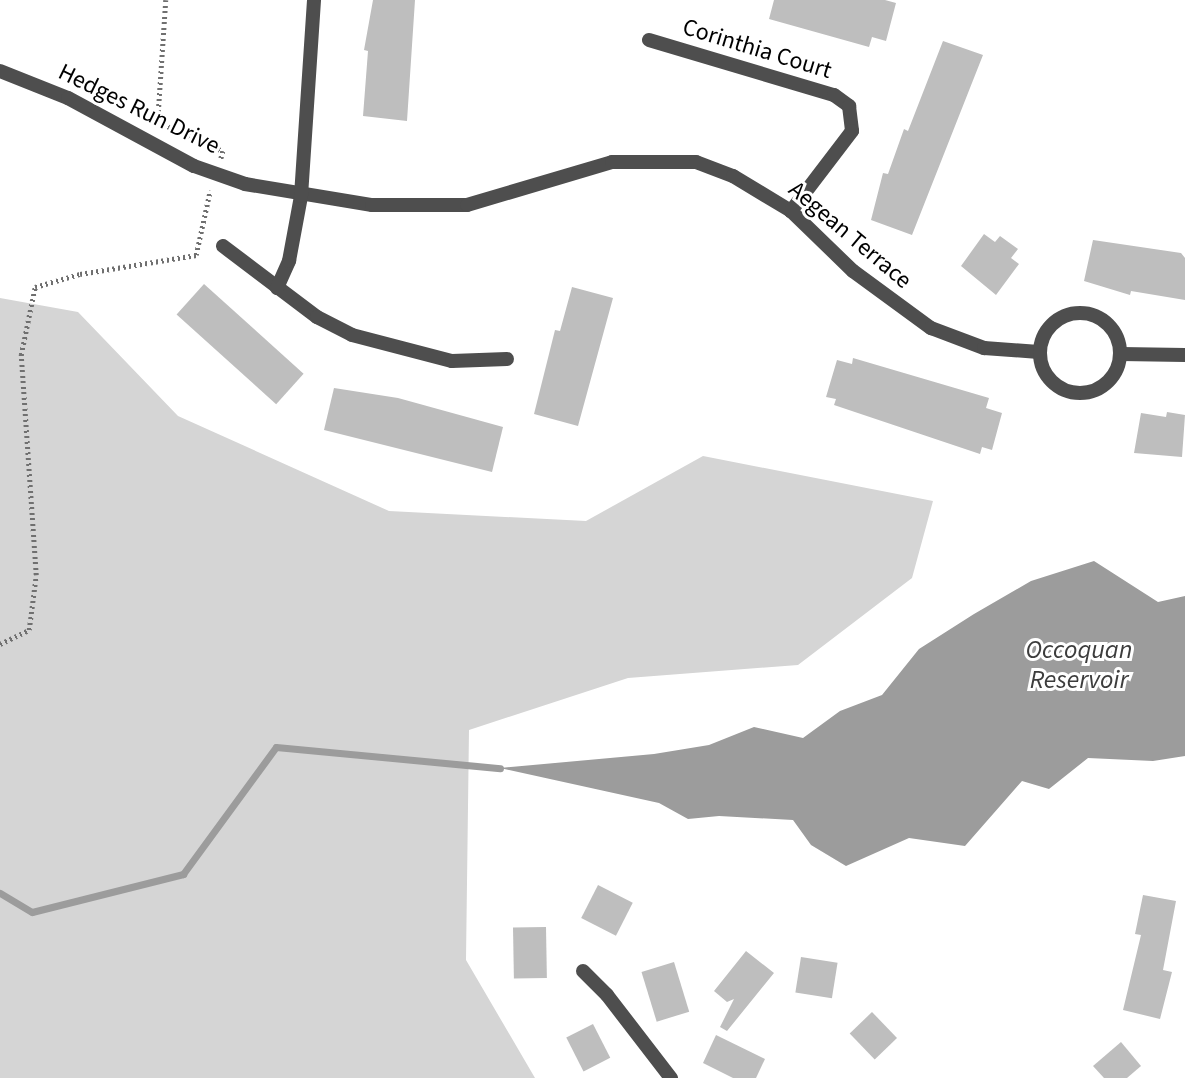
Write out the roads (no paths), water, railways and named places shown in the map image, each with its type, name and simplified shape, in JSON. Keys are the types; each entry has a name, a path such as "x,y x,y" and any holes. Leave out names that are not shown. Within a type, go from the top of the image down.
{"street":[{"path":"277,288 291,252 301,196 314,0"},
{"name":"Corinthia Court","path":"649,40 834,95 849,106 852,131 791,211"},
{"name":"Hedges Run Drive","path":"0,71 68,98 145,144 216,173 301,196 372,205 467,205"},
{"name":"Aegean Terrace","path":"467,205 507,196 567,173 642,159 696,162 733,176 791,211 884,297 931,328 984,348 1040,352"},
{"path":"223,246 317,317 396,350 452,361 507,359"},
{"path":"1077,313 1104,319 1114,330 1121,354 1110,381 1086,394 1075,394 1055,383 1040,352 1050,325 1077,313"},
{"path":"1121,354 1185,355"},
{"path":"583,971 607,995 671,1078"}],"water":[{"name":"Occoquan Reservoir","path":"1094,561 1158,602 1185,596 1185,756 1153,761 1088,758 1049,789 1022,781 965,846 909,838 846,866 811,845 793,820 719,816 688,819 659,803 500,768 654,754 709,745 754,727 803,738 840,711 882,695 919,649 974,614 1031,581"}],"waterway":[{"path":"0,893 32,912 183,874 276,747 500,768"}]}
